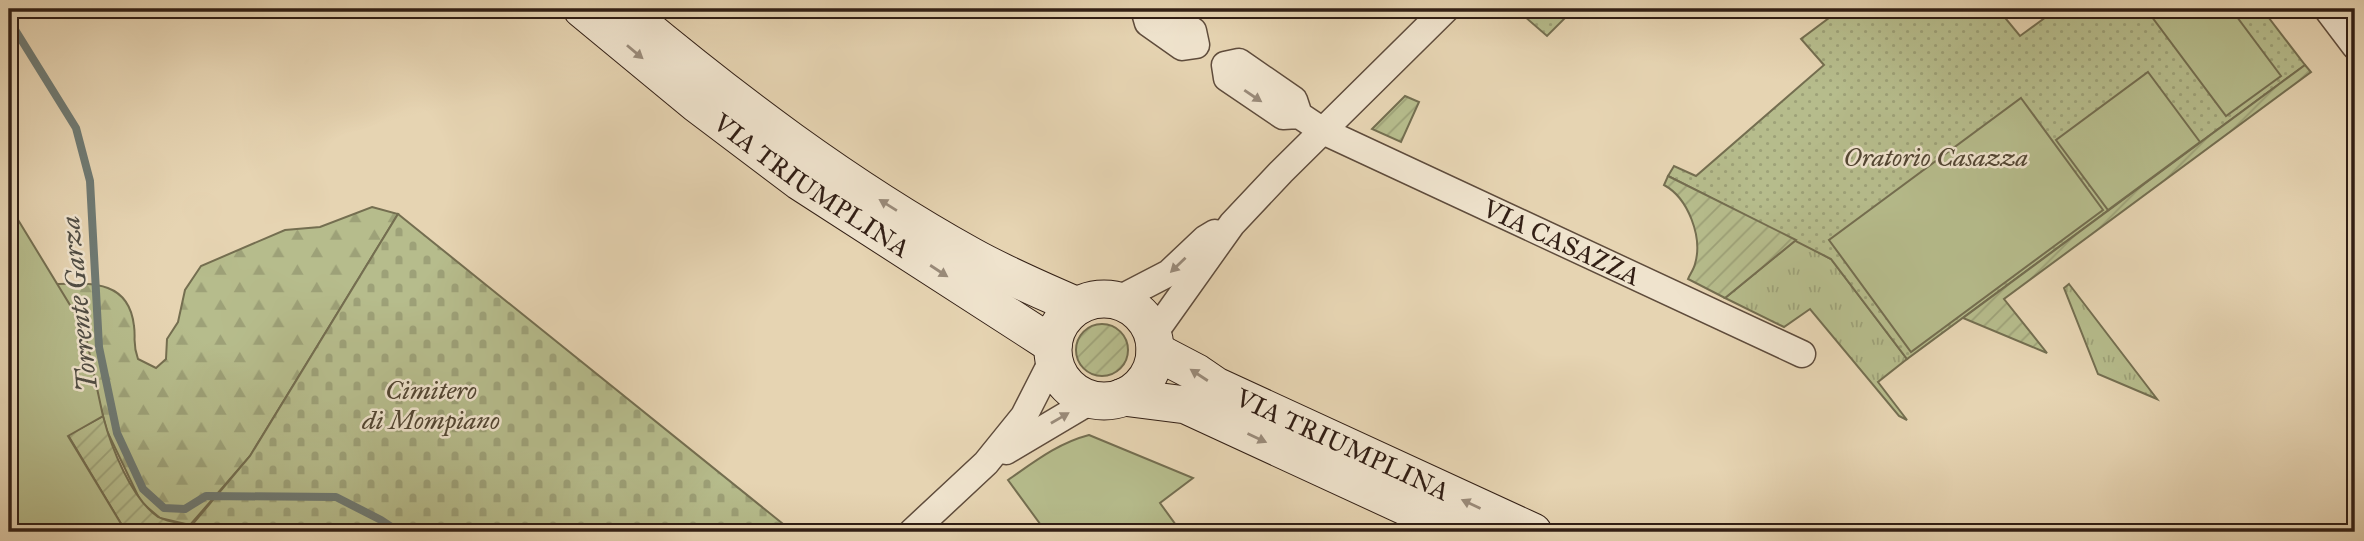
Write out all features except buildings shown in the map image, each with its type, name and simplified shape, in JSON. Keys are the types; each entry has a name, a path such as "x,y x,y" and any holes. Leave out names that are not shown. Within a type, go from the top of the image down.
{"main road":[{"name":"VIA TRIUMPLINA","path":"582,9 697,104 799,181 1053,352 1058,373 1078,395 1186,405 1461,532"},
{"name":"VIA TRIUMPLINA","path":"623,9 713,84 815,160 970,256 1077,306"},
{"path":"1053,352 1060,323 1077,306 1097,299 1117,300"},
{"name":"VIA TRIUMPLINA","path":"1117,300 1139,313 1154,343 1216,386 1533,532"},
{"path":"1108,399 1139,386 1146,379 1151,370 1154,343"}],"street":[{"path":"1144,9 1148,23 1182,47 1196,45 1193,31 1161,9"},
{"path":"1154,343 1184,289 1232,224 1446,9"},
{"path":"2327,9 2355,46"},
{"name":"VIA CASAZZA","path":"1196,45 1225,65 1238,62 1250,69 1294,100 1299,115 1323,131 1802,354"},
{"path":"1117,300 1169,273 1205,239 1232,224"},
{"path":"912,532 986,463 1024,416 1053,352"},
{"path":"986,463 1108,399"}],"green space":[{"path":"1516,9 1574,9 1547,36"},
{"name":"Oratorio Casazza","path":"1841,9 2020,9 2006,19 2020,36 2057,9 2262,9 2305,65 1907,359 1831,259 1668,176 1674,166 1696,176 1824,65 1801,39"},
{"path":"2146,9 2231,9 2281,76 2226,116"},
{"path":"2305,65 2311,72 2004,299 2047,353 1963,318"},
{"path":"2148,72 2200,142 2108,210 2056,140"},
{"path":"1405,96 1419,102 1401,142 1372,129"},
{"path":"2021,98 2103,210 1911,352 1829,240"},
{"path":"1668,176 1796,240 1725,298 1688,279 1697,253 1695,231 1692,219 1680,199 1664,185"},
{"path":"9,205 84,328 103,416 68,436 126,532 9,532"},
{"path":"372,207 398,214 250,456 190,525 160,518 141,502 107,431 98,398 55,284 94,285 116,292 125,300 131,311 138,359 156,368 166,359 167,339 178,322 185,290 201,266 285,230 320,227"},
{"name":"Cimitero di Mompiano","path":"398,214 793,532 186,532 250,456"},
{"path":"1796,240 1831,259 1907,359 1878,382 1907,420 1899,416 1810,309 1784,327 1725,298"},
{"path":"2069,284 2157,399 2098,374 2064,288"},
{"path":"1102,324 1112,326 1120,332 1126,340 1126,360 1120,368 1112,374 1102,376 1092,374 1084,368 1078,360 1076,350 1078,340 1084,332 1092,326"},
{"path":"103,416 117,457 139,498 158,517 190,525 186,532 126,532 68,435"},
{"path":"1089,435 1193,478 1160,503 1181,532 1046,532 1008,480 1057,448"}],"waterway":[{"name":"Torrente Garza","path":"9,20 76,128 90,181 99,347 117,433 143,489 164,508 185,509 206,496 336,497 399,532"}]}
